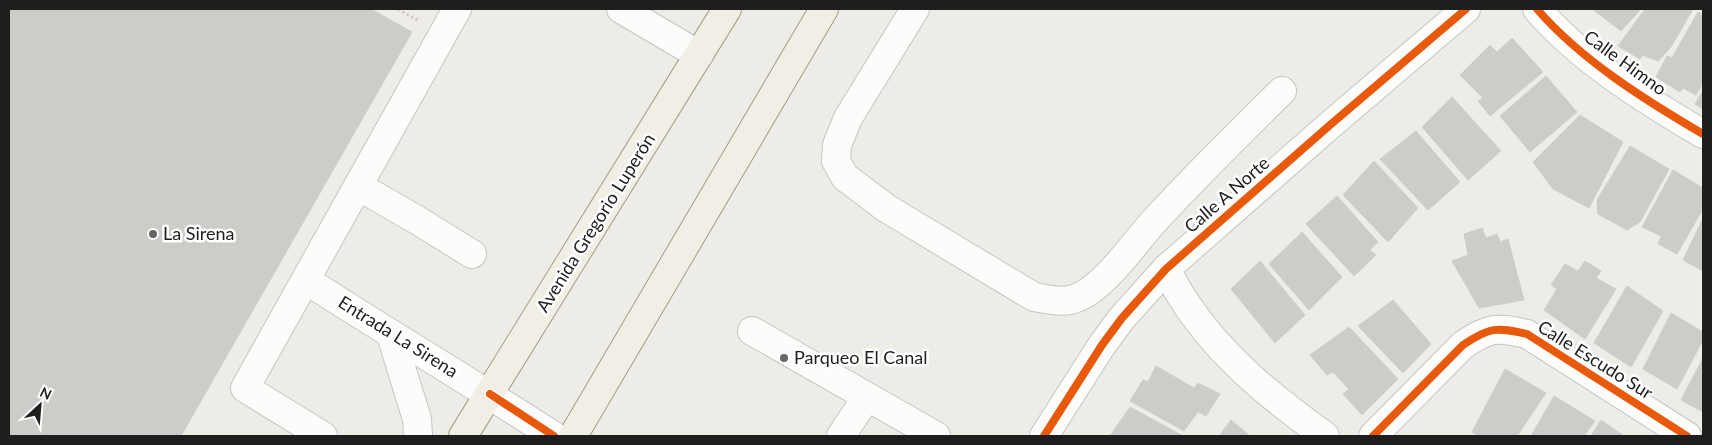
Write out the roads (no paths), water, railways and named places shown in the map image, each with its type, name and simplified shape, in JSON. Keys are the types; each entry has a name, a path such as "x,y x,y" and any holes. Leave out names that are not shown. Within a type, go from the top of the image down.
{"main road":[{"name":"Avenida Gregorio Luperón","path":"463,436 727,9"},
{"path":"573,436 824,9"}],"street":[{"path":"323,436 245,388 457,9"},
{"path":"621,9 699,55"},
{"path":"915,9 848,118 837,146 836,161 845,177 886,208 1034,297 1061,302 1076,298 1089,291 1108,274 1175,198 1282,91"},
{"name":"Calle A Norte","path":"1044,436 1102,345 1166,269 1466,9"},
{"name":"Calle Himno","path":"1537,9 1554,29 1616,78 1703,134"},
{"path":"358,186 472,254"},
{"path":"1166,269 1185,302 1216,343 1248,376 1277,401 1325,436"},
{"name":"Entrada La Sirena","path":"306,280 554,436"},
{"name":"Calle Escudo Sur","path":"1373,436 1463,344 1480,333 1501,328 1527,334 1687,436"},
{"path":"752,331 866,398 936,436"},
{"path":"391,335 418,419 418,436"},
{"path":"841,436 866,398"}],"place":[{"name":"La Sirena","path":"153,234"},
{"name":"Parqueo El Canal","path":"784,358"}]}
